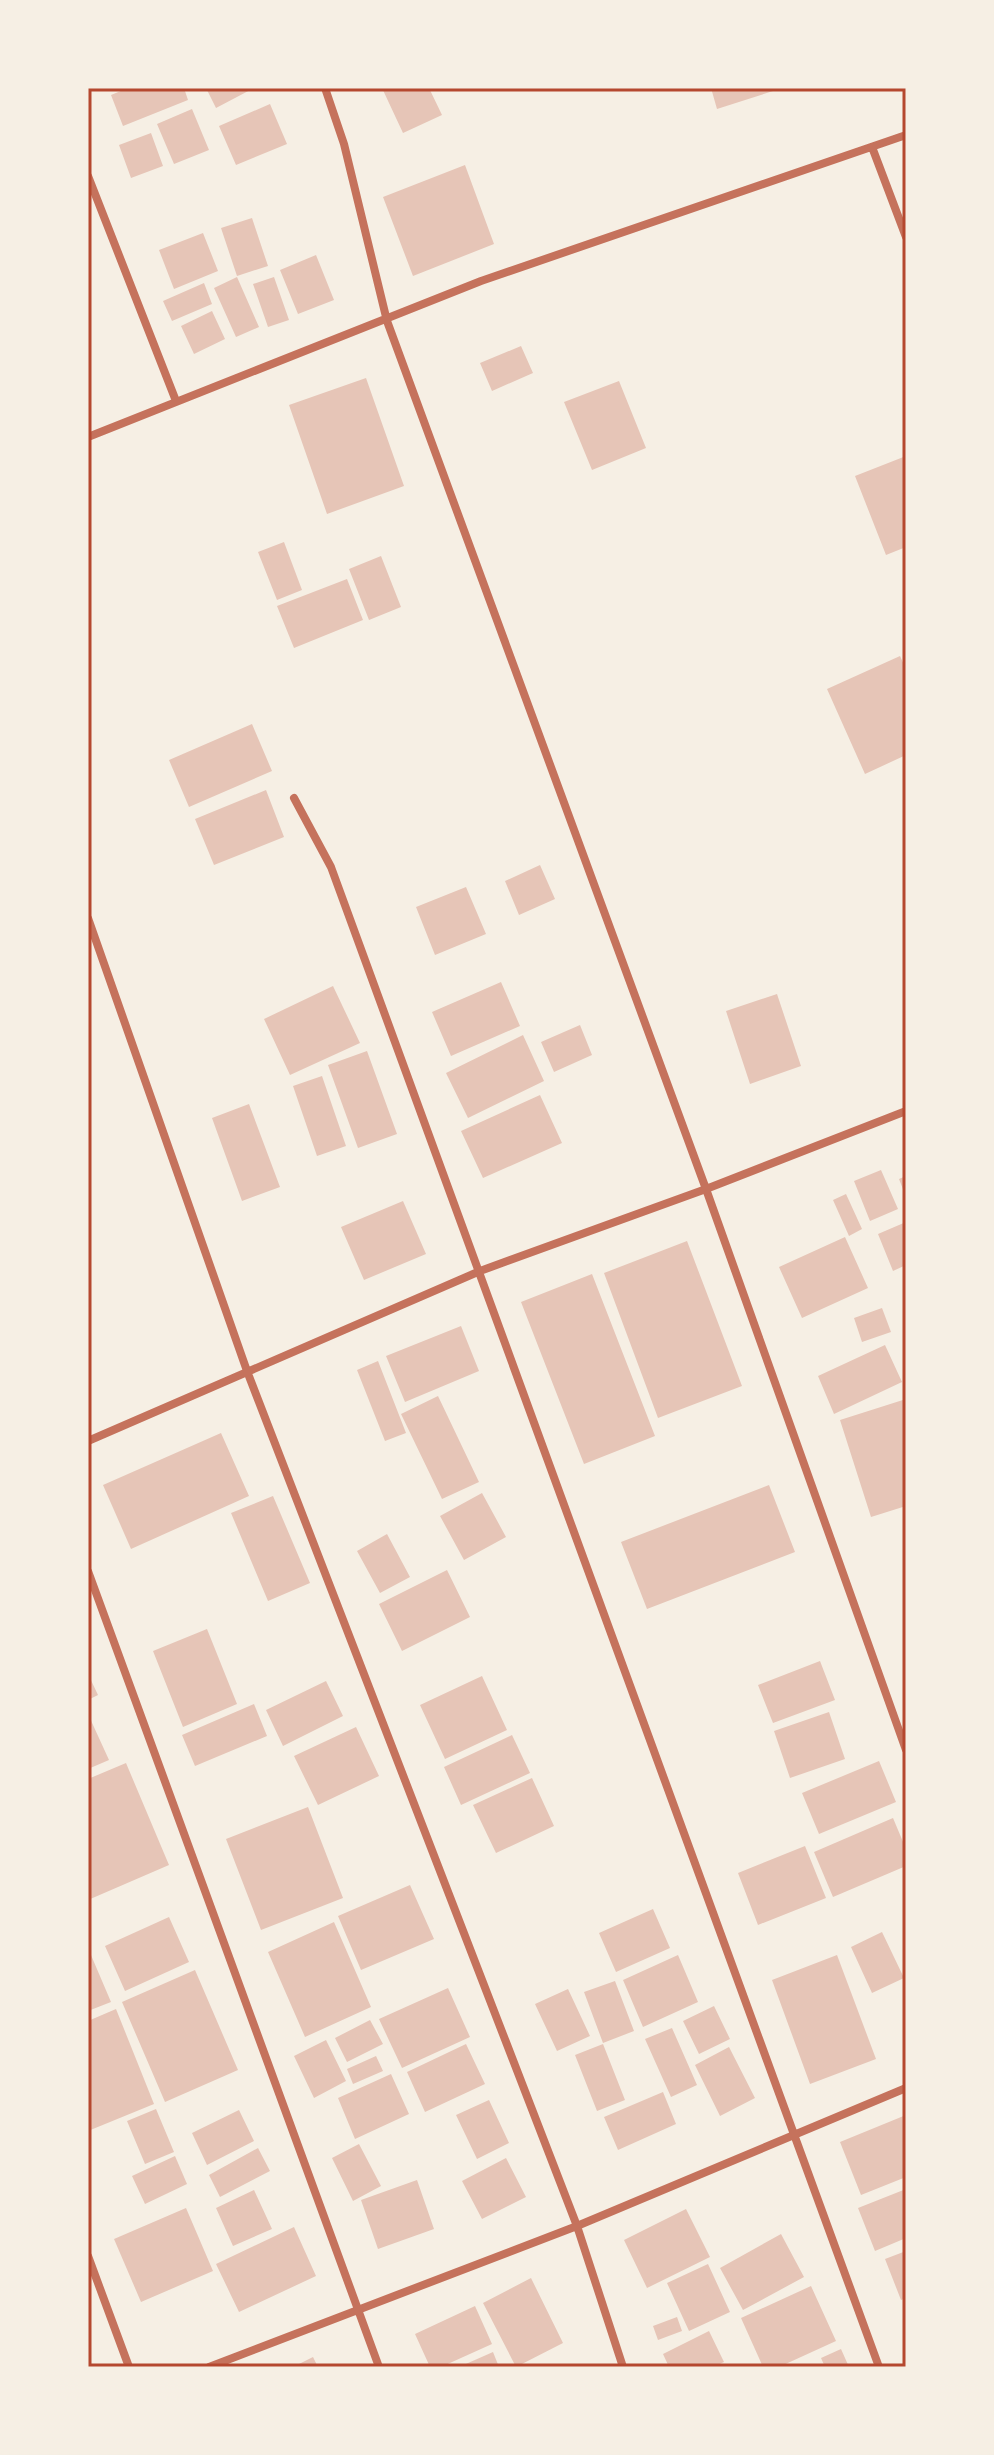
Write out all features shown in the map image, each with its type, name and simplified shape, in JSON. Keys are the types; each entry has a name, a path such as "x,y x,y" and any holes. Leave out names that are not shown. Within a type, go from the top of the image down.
{"street":[{"path":"325,88 344,144 387,321 706,1189 906,1750"},
{"path":"88,437 387,321 481,281 906,135"},
{"path":"872,147 906,237"},
{"path":"88,176 176,401"},
{"path":"294,798 331,867 791,2135 879,2367"},
{"path":"88,918 247,1371 577,2226 623,2367"},
{"path":"88,1441 480,1271 706,1189 906,1111"},
{"path":"88,1571 379,2367"},
{"path":"209,2367 577,2226 906,2088"},
{"path":"88,2256 129,2367"}],"building":[{"path":"128,88 184,88 188,100 123,126 111,95"},
{"path":"206,88 254,88 216,108"},
{"path":"382,88 429,88 442,115 403,133"},
{"path":"711,88 772,88 773,91 717,109"},
{"path":"270,104 287,144 236,165 219,126"},
{"path":"192,109 209,150 174,164 157,124"},
{"path":"151,133 163,166 131,178 119,145"},
{"path":"465,165 494,244 413,276 383,197"},
{"path":"252,218 268,266 237,276 221,228"},
{"path":"203,233 218,271 174,289 159,250"},
{"path":"316,255 334,300 298,314 280,270"},
{"path":"237,277 259,327 236,337 214,288"},
{"path":"274,277 289,320 268,327 253,284"},
{"path":"204,283 212,304 172,321 163,301"},
{"path":"212,311 225,339 194,354 181,326"},
{"path":"521,346 533,373 492,391 480,363"},
{"path":"366,378 404,486 327,514 289,405"},
{"path":"619,381 646,448 592,470 564,402"},
{"path":"906,456 906,547 886,555 855,476"},
{"path":"284,542 302,590 277,600 258,552"},
{"path":"381,556 401,607 369,620 349,569"},
{"path":"347,579 363,620 294,648 277,606"},
{"path":"900,656 906,669 906,755 865,774 827,689"},
{"path":"252,724 272,771 189,807 169,760"},
{"path":"266,790 284,837 214,865 195,819"},
{"path":"540,865 555,899 519,915 505,881"},
{"path":"466,887 486,934 435,955 416,907"},
{"path":"501,982 520,1026 451,1056 432,1012"},
{"path":"333,986 360,1043 290,1075 264,1019"},
{"path":"777,994 801,1066 750,1084 726,1011"},
{"path":"580,1025 592,1055 554,1072 541,1042"},
{"path":"523,1035 544,1081 468,1118 446,1073"},
{"path":"367,1051 397,1134 358,1148 328,1065"},
{"path":"322,1076 346,1146 317,1156 293,1086"},
{"path":"540,1095 562,1143 483,1178 461,1131"},
{"path":"249,1104 280,1187 242,1201 212,1118"},
{"path":"881,1170 898,1209 870,1221 854,1181"},
{"path":"906,1176 906,1197 899,1179"},
{"path":"846,1194 862,1229 849,1236 833,1200"},
{"path":"403,1201 426,1254 364,1280 341,1227"},
{"path":"906,1222 906,1265 893,1271 878,1234"},
{"path":"845,1237 868,1288 802,1318 779,1267"},
{"path":"687,1241 742,1386 658,1418 604,1273"},
{"path":"592,1274 655,1436 584,1464 521,1302"},
{"path":"882,1308 891,1332 862,1342 854,1318"},
{"path":"461,1326 479,1371 405,1402 386,1356"},
{"path":"885,1345 902,1382 834,1414 818,1376"},
{"path":"378,1361 406,1433 385,1441 357,1370"},
{"path":"438,1396 479,1482 442,1499 401,1414"},
{"path":"906,1399 906,1506 871,1517 840,1420"},
{"path":"221,1433 249,1496 131,1549 103,1485"},
{"path":"769,1485 795,1552 647,1609 621,1542"},
{"path":"482,1493 506,1537 464,1560 440,1516"},
{"path":"273,1496 310,1583 268,1601 231,1513"},
{"path":"387,1534 410,1577 380,1593 357,1551"},
{"path":"447,1570 470,1617 402,1651 379,1604"},
{"path":"207,1629 237,1704 183,1727 153,1651"},
{"path":"820,1661 835,1700 773,1723 758,1685"},
{"path":"88,1674 98,1695 88,1700"},
{"path":"482,1676 507,1730 445,1759 420,1705"},
{"path":"326,1681 343,1716 283,1746 266,1710"},
{"path":"254,1704 267,1736 195,1766 182,1735"},
{"path":"829,1712 845,1759 790,1778 774,1731"},
{"path":"88,1714 109,1760 88,1769"},
{"path":"356,1727 379,1776 318,1805 294,1756"},
{"path":"512,1735 530,1773 461,1805 444,1767"},
{"path":"879,1761 896,1802 819,1834 802,1793"},
{"path":"126,1763 169,1865 88,1900 88,1779"},
{"path":"532,1778 554,1826 496,1853 473,1805"},
{"path":"308,1807 343,1898 261,1930 226,1839"},
{"path":"893,1818 906,1849 906,1866 833,1897 814,1852"},
{"path":"805,1846 826,1898 758,1925 738,1873"},
{"path":"410,1885 434,1939 361,1970 338,1916"},
{"path":"653,1909 670,1948 616,1972 599,1933"},
{"path":"169,1917 189,1962 125,1991 105,1946"},
{"path":"334,1922 371,2007 305,2037 268,1952"},
{"path":"882,1932 904,1978 872,1993 851,1947"},
{"path":"88,1948 111,2002 88,2011"},
{"path":"678,1955 698,2002 643,2027 623,1980"},
{"path":"837,1955 876,2059 810,2084 772,1980"},
{"path":"195,1970 238,2070 165,2102 122,2002"},
{"path":"615,1981 634,2031 603,2043 584,1992"},
{"path":"448,1988 470,2037 402,2068 379,2019"},
{"path":"568,1989 590,2036 557,2051 535,2004"},
{"path":"714,2006 730,2039 699,2054 683,2021"},
{"path":"116,2009 154,2104 88,2131 88,2021"},
{"path":"370,2020 383,2044 347,2062 335,2038"},
{"path":"672,2028 697,2085 671,2097 645,2039"},
{"path":"326,2040 346,2081 314,2098 294,2056"},
{"path":"466,2044 485,2084 425,2112 407,2072"},
{"path":"603,2044 625,2100 597,2111 575,2055"},
{"path":"729,2047 755,2098 720,2116 695,2065"},
{"path":"376,2056 383,2071 353,2084 347,2069"},
{"path":"391,2074 409,2114 355,2139 338,2098"},
{"path":"663,2092 676,2124 618,2150 604,2117"},
{"path":"489,2100 509,2143 477,2159 456,2115"},
{"path":"156,2109 174,2152 145,2164 127,2121"},
{"path":"239,2110 254,2141 207,2165 192,2133"},
{"path":"906,2115 906,2177 861,2195 840,2142"},
{"path":"359,2144 381,2186 353,2201 332,2158"},
{"path":"258,2148 270,2171 220,2197 209,2175"},
{"path":"175,2156 187,2184 145,2204 132,2176"},
{"path":"506,2158 526,2197 482,2219 462,2181"},
{"path":"417,2180 434,2229 378,2249 361,2200"},
{"path":"906,2189 906,2238 875,2251 858,2208"},
{"path":"254,2190 272,2229 233,2246 216,2208"},
{"path":"186,2208 213,2271 141,2302 114,2239"},
{"path":"686,2209 710,2257 647,2288 624,2240"},
{"path":"294,2227 316,2276 239,2312 216,2264"},
{"path":"781,2234 804,2277 743,2310 720,2268"},
{"path":"906,2251 906,2298 901,2300 885,2259"},
{"path":"708,2264 730,2312 689,2331 667,2283"},
{"path":"531,2278 563,2343 516,2367 483,2303"},
{"path":"811,2286 836,2341 779,2367 763,2367 741,2318"},
{"path":"475,2306 492,2344 441,2367 430,2367 415,2334"},
{"path":"677,2317 682,2331 658,2340 653,2326"},
{"path":"709,2331 724,2362 713,2367 669,2367 663,2354"},
{"path":"841,2349 849,2367 825,2367 821,2358"},
{"path":"493,2352 499,2367 459,2367"},
{"path":"313,2357 318,2367 293,2367"}]}
